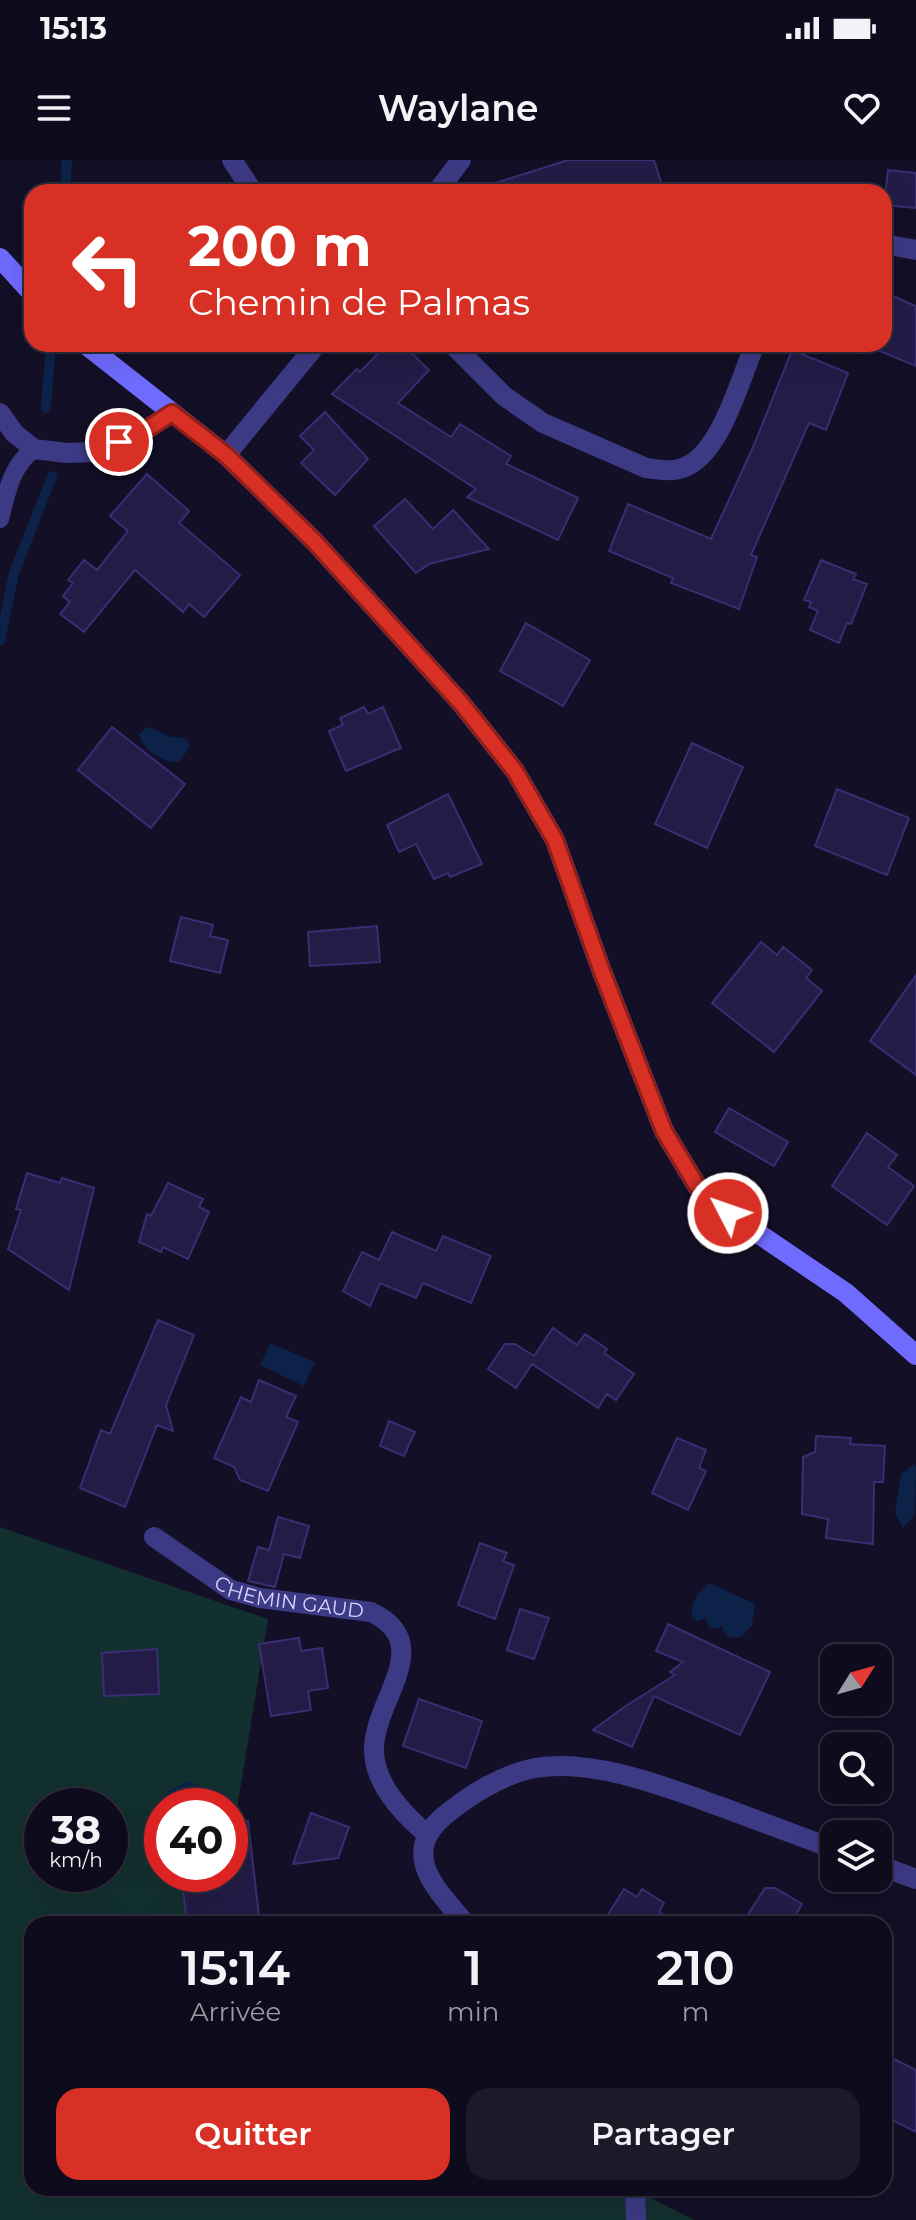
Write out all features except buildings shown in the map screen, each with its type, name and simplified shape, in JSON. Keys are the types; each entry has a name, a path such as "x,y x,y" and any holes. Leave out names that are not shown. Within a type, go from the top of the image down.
{"street":[{"path":"232,160 248,184"},
{"path":"443,184 461,160"},
{"path":"892,246 916,250"},
{"path":"2,261 24,284"},
{"path":"95,352 226,455 314,541 461,703 515,771 555,840 664,1131 697,1186 728,1213 846,1293 916,1355"},
{"path":"226,455 310,352"},
{"path":"460,352 504,396 543,423 646,468 675,470 690,465 704,453 717,434 752,352"},
{"path":"0,413 14,433 34,449 67,453 95,452 144,431 172,413"},
{"name":"CHEMIN GAUD","path":"154,1537 231,1590 260,1598 371,1612 387,1619 401,1641 402,1660 379,1720 374,1749 378,1774 409,1819 428,1835"},
{"path":"460,1916 428,1877 423,1853 428,1835 441,1818 503,1778 536,1768 568,1767 640,1777 820,1844"},
{"path":"892,1870 916,1879"},
{"path":"635,2196 636,2220"}],"lane":[{"path":"0,519 14,471 34,449"}],"green space":[{"path":"0,1527 268,1619 240,1788 144,1788 144,1892 223,1892 219,1916 24,1916 24,2196 647,2196 695,2220 0,2220"}],"water":[{"path":"147,727 188,742 189,748 179,762 161,758 145,746 139,735"},
{"path":"270,1343 315,1362 304,1386 260,1365"},
{"path":"914,1464 915,1515 903,1528 895,1513 901,1474"},
{"path":"709,1583 755,1604 752,1625 742,1637 729,1638 723,1625 709,1628 706,1618 693,1619 693,1604"},
{"path":"186,1782 201,1788 175,1788"}],"waterway":[{"path":"66,184 67,160"},
{"path":"46,408 50,352"},
{"path":"0,641 14,573 52,476"}],"route":[{"path":"119,442 172,413 226,455 314,541 461,703 515,771 555,840 664,1131 697,1186 728,1213"}]}
